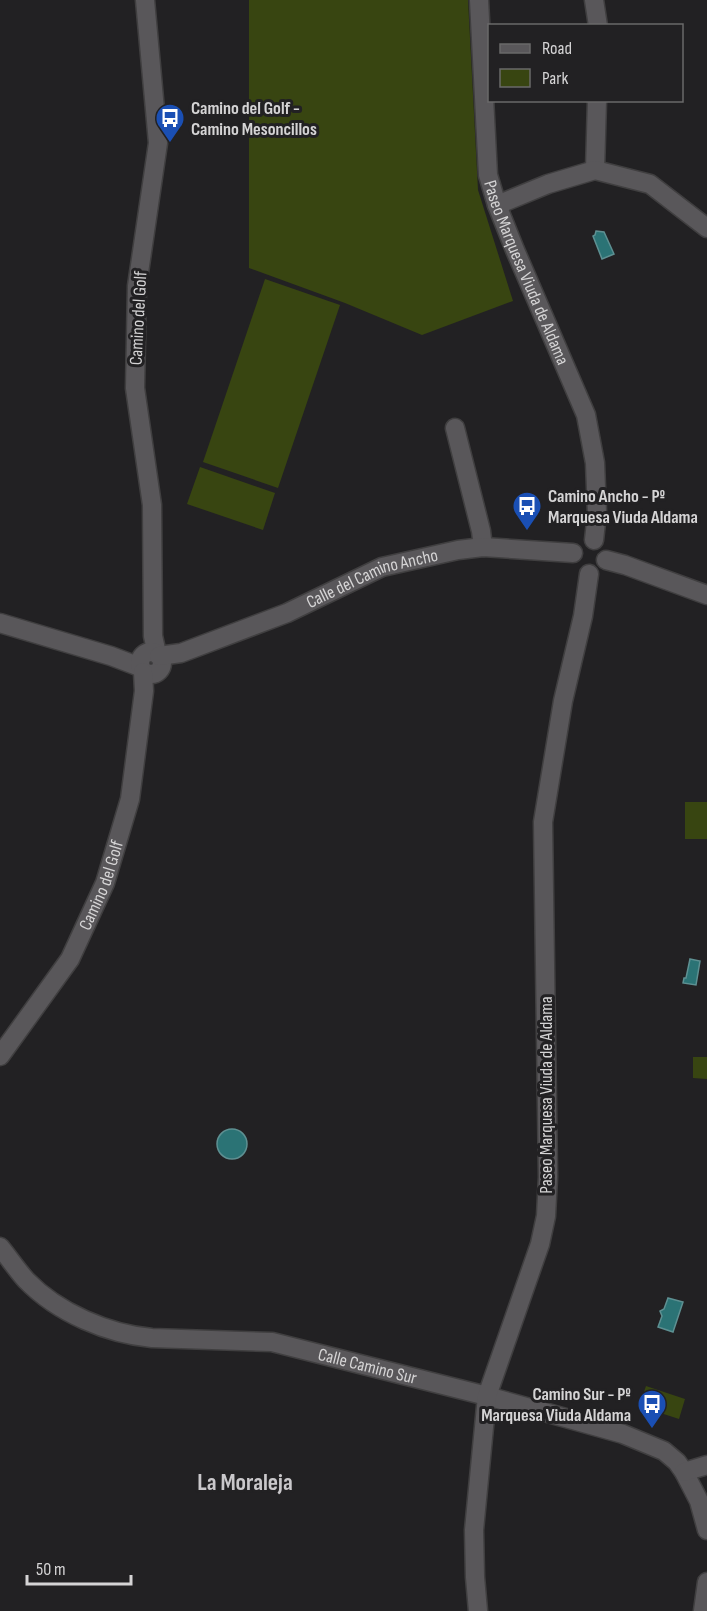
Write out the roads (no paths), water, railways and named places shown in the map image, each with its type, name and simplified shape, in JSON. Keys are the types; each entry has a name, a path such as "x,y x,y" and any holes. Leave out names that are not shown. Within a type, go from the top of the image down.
{"street":[{"name":"Camino del Golf","path":"0,1056 70,959 105,883 130,799 150,663 152,505 135,388 137,286 158,143 145,0"},
{"name":"Paseo Marquesa Viuda de Aldama","path":"479,0 488,175 497,205 586,415 595,463 597,513 594,540"},
{"path":"594,0 598,24"},
{"path":"595,170 597,102"},
{"path":"497,205 548,184 595,170 650,184 707,228"},
{"path":"455,428 483,547"},
{"path":"594,540 605,550 606,560 600,570 589,574 578,569 573,553 581,542 594,540"},
{"name":"Calle del Camino Ancho","path":"150,663 287,613 382,567 458,550 483,547 573,553"},
{"path":"606,560 625,564 707,595"},
{"name":"Paseo Marquesa Viuda de Aldama","path":"478,1611 474,1530 487,1396 540,1244 546,1216 548,1177 543,822 563,700 583,616 589,574"},
{"path":"0,623 111,656 150,663"},
{"name":"Calle Camino Sur","path":"0,1247 27,1281 51,1300 78,1317 134,1336 272,1342 487,1396 648,1443 664,1451 677,1462 684,1472 699,1501 707,1530"},
{"path":"684,1472 707,1465"},
{"path":"703,1611 707,1582"}],"water":[{"path":"596,231 604,232 614,254 602,259 593,236"},
{"path":"690,959 700,961 696,985 683,983"},
{"path":"232,1129 243,1133 247,1144 243,1155 232,1159 221,1155 217,1144 221,1133"},
{"path":"668,1298 683,1302 673,1332 658,1327 662,1316 660,1311 664,1309"}],"place":[{"name":"Camino del Golf - Camino Mesoncillos","path":"170,144"},
{"name":"Camino Ancho - Pº Marquesa Viuda Aldama","path":"527,532"},
{"name":"Camino Sur - Pº Marquesa Viuda Aldama","path":"652,1430"}],"district":[{"name":"La Moraleja","path":"245,1482"}]}
